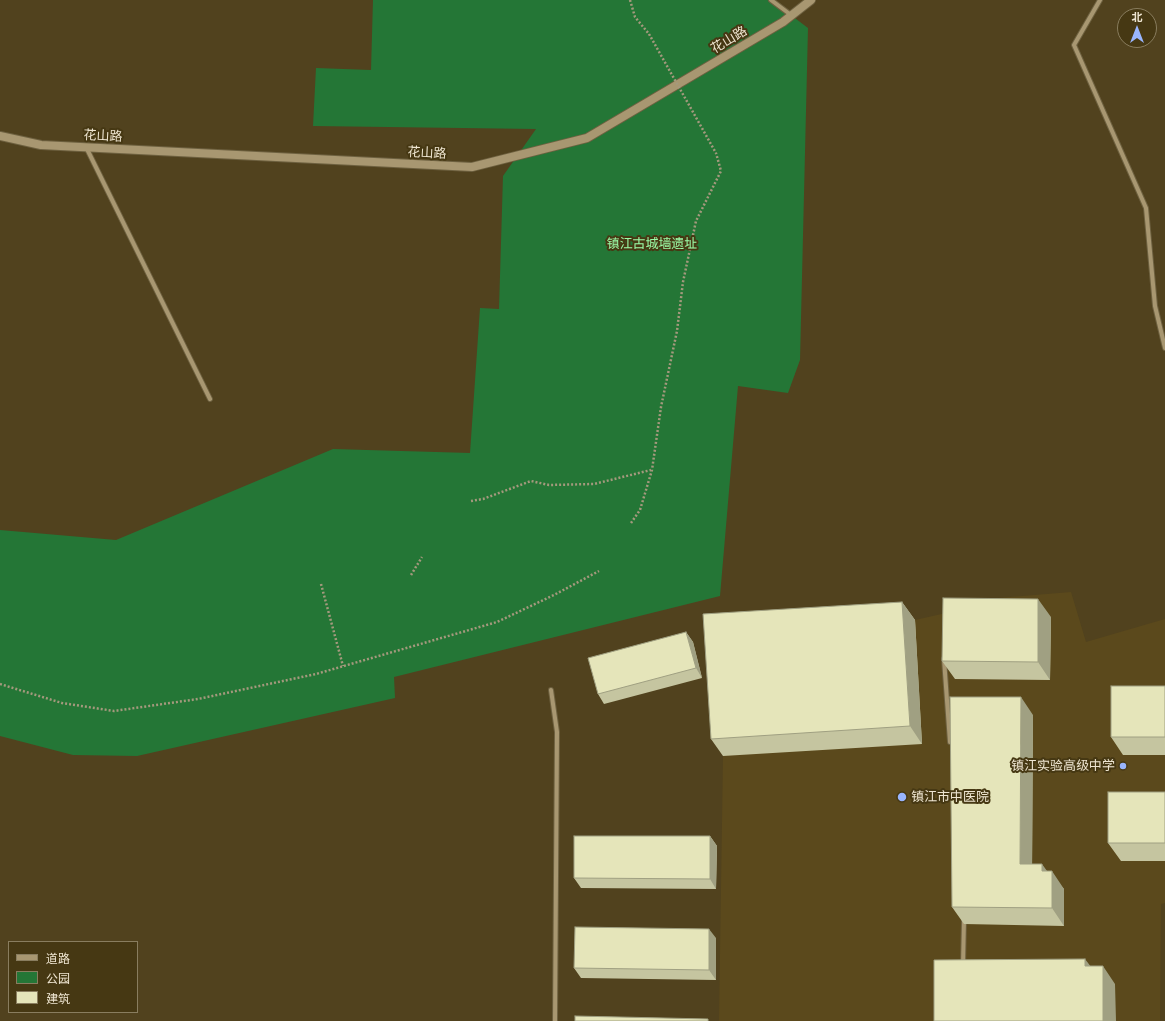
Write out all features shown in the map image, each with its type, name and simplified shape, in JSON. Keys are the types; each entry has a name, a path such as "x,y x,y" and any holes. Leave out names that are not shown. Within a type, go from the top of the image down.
{"main road":[{"name":"花山路","path":"0,136 41,145 472,167 587,138 783,22 811,0"}],"street":[{"path":"771,0 792,16"},
{"path":"1100,0 1074,45 1146,208 1155,306 1165,348"},
{"path":"86,147 210,399"},
{"path":"944,650 951,744"},
{"path":"551,690 557,732 555,1021"},
{"path":"963,970 964,916"}],"path":[{"path":"630,0 635,16 649,34 716,153 721,171 696,221 683,282 677,331 661,407 652,470 640,510 632,524"},
{"path":"470,501 483,499 531,481 549,485 594,484 652,470"},
{"path":"411,575 422,558"},
{"path":"0,684 62,703 114,711 198,699 316,674 497,622 554,595 599,571"},
{"path":"321,584 343,666"}],"shaded area":[{"name":"镇江市中医院","path":"1071,592 1086,642 1165,619 1165,903 1161,904 1160,1021 719,1021 723,756 715,632 915,620 946,613 950,602"}],"green space":[{"name":"镇江古城墙遗址","path":"373,0 771,0 808,28 800,360 788,393 738,386 720,596 394,677 395,698 137,756 73,755 0,736 0,530 116,540 333,449 470,453 480,308 499,309 503,176 536,129 313,126 316,68 371,70"}],"building":[{"path":"943,598 1038,599 1038,662 942,661"},
{"path":"902,602 910,726 711,739 703,614"},
{"path":"686,632 696,668 598,694 588,658"},
{"path":"1111,686 1165,686 1165,737 1111,737"},
{"path":"950,697 1021,697 1020,864 1042,864 1042,871 1052,871 1052,908 952,907"},
{"path":"1108,792 1165,792 1165,843 1108,843"},
{"path":"574,836 710,836 710,879 574,878"},
{"path":"575,927 709,929 709,970 574,968"},
{"path":"1085,959 1085,966 1103,966 1103,1021 934,1021 934,960"},
{"path":"575,1016 708,1019 708,1021 575,1021"}],"place":[{"name":"镇江实验高级中学","path":"1123,766"},
{"name":"镇江市中医院","path":"902,797"}]}
